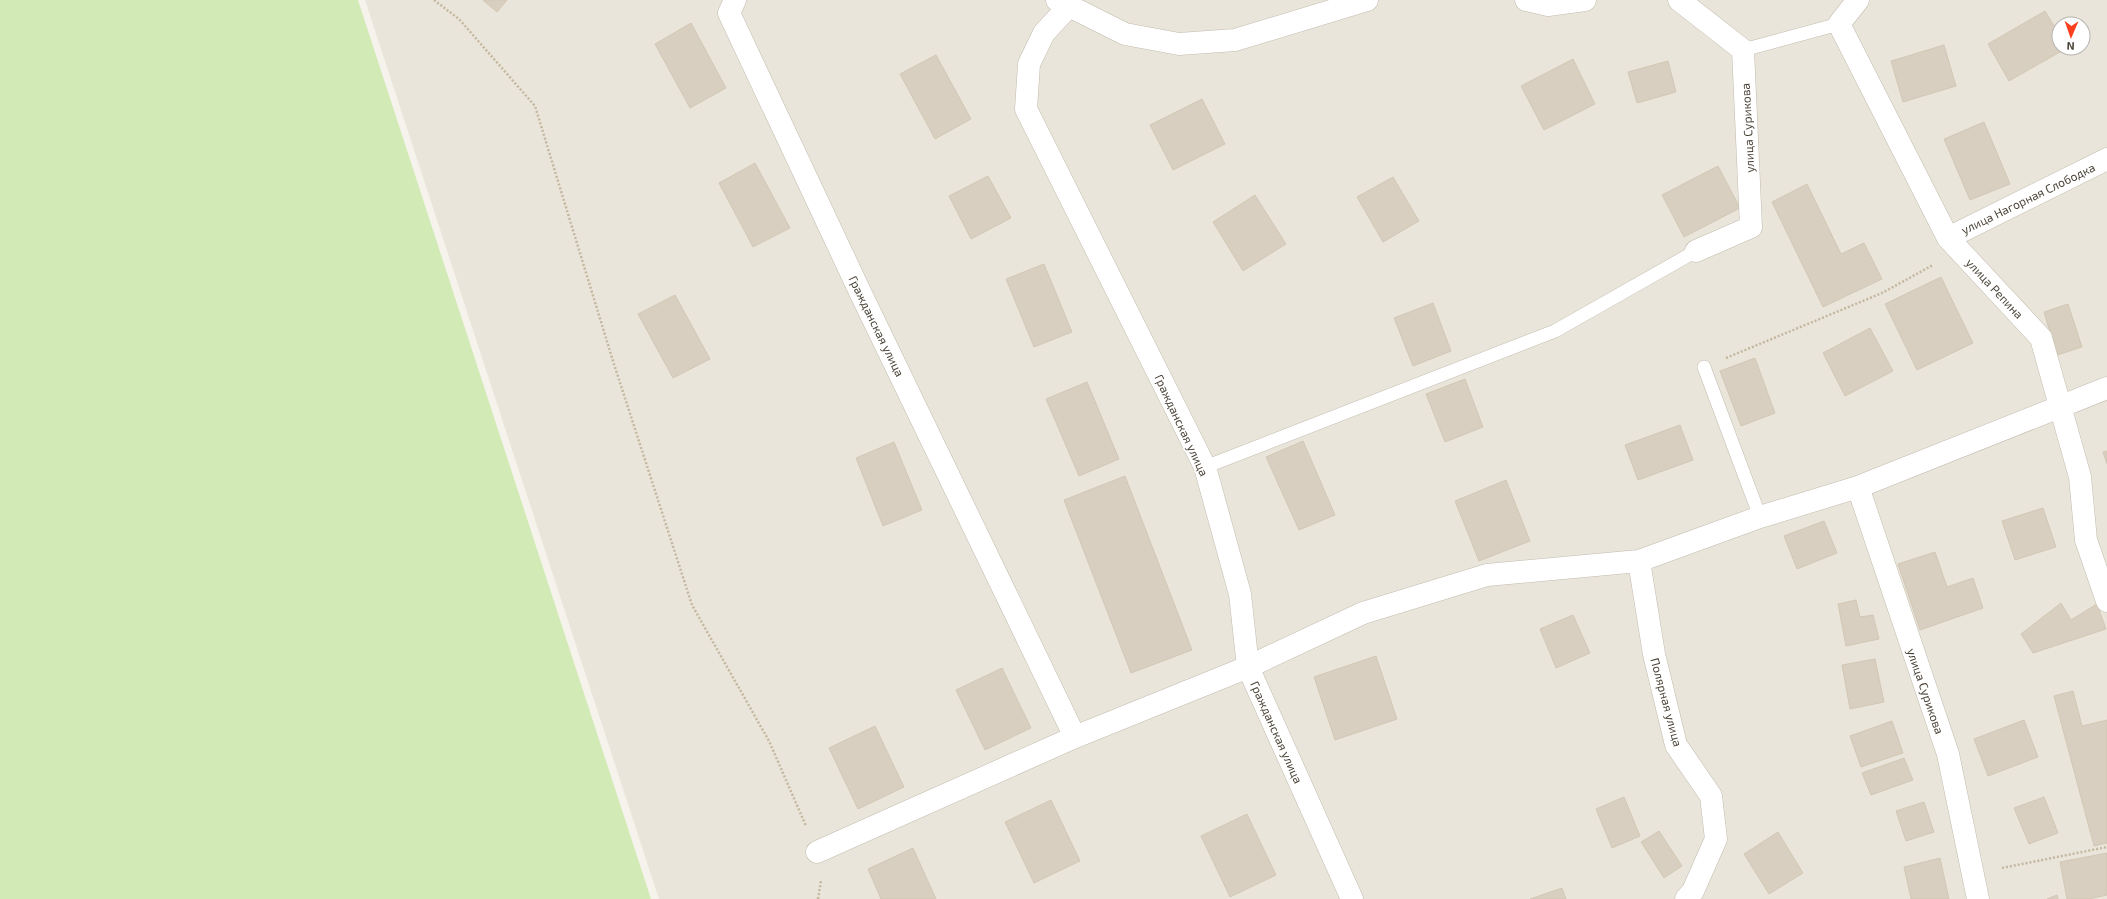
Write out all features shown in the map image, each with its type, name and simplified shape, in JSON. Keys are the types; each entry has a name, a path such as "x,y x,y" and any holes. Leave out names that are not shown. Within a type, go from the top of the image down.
{"street":[{"name":"Гражданская улица","path":"735,0 729,13 1074,737"},
{"path":"1066,2 1124,34 1179,44 1235,40 1367,0"},
{"path":"1526,0 1548,5 1585,0"},
{"path":"1679,0 1743,50"},
{"path":"1839,24 1858,0"},
{"name":"Гражданская улица","path":"1066,2 1044,33 1029,64 1026,109 1205,467 1240,594 1248,667 1352,899"},
{"name":"улица Репина","path":"1839,24 1954,244 2041,338 2080,477 2086,540 2107,601"},
{"name":"улица Сурикова","path":"1696,251 1751,227 1743,50"},
{"name":"улица Нагорная Слободка","path":"1954,244 2107,158"},
{"path":"817,852 1074,737 1248,667 1363,613 1487,575 1639,561 1760,517 1858,487 2107,388"},
{"name":"улица Сурикова","path":"1858,487 1948,754 1978,899"},
{"name":"Полярная улица","path":"1639,561 1654,654 1676,745 1711,796 1716,839 1693,891 1686,899"}],"lane":[{"path":"1743,50 1839,24"},
{"path":"1205,467 1555,331 1696,251"},
{"path":"1704,367 1760,517"}],"path":[{"path":"434,0 459,19 535,106 613,360 692,605 769,741 817,852 821,877 818,899"},
{"path":"1704,367 1882,292 1954,244"},
{"path":"1972,874 2107,847"}],"shaded area":[{"path":"365,0 2107,0 2107,899 659,899"}],"green space":[{"path":"0,0 358,0 651,899 0,899"}],"building":[{"path":"483,0 507,0 497,12"},
{"path":"2045,11 2051,21 2051,56 2053,56 2009,81 1988,44"},
{"path":"691,23 726,88 690,108 655,44"},
{"path":"1944,45 1956,86 1903,102 1891,61"},
{"path":"936,55 971,119 935,139 900,74"},
{"path":"1573,59 1595,104 1544,130 1521,86"},
{"path":"1668,61 1676,92 1637,103 1628,72"},
{"path":"1202,99 1225,144 1173,170 1150,125"},
{"path":"1984,122 2010,184 1970,200 1944,139"},
{"path":"755,163 790,228 753,247 719,183"},
{"path":"1718,166 1740,208 1684,237 1662,195"},
{"path":"988,176 1011,218 971,239 949,196"},
{"path":"1393,177 1419,221 1383,242 1357,197"},
{"path":"1807,184 1841,254 1864,243 1882,279 1823,307 1772,202"},
{"path":"1255,195 1286,244 1243,271 1213,222"},
{"path":"1044,264 1072,332 1034,347 1006,279"},
{"path":"1941,277 1973,343 1917,370 1885,304"},
{"path":"675,295 710,359 673,378 638,314"},
{"path":"1433,303 1451,351 1413,366 1394,318"},
{"path":"2068,304 2082,347 2057,355 2044,312"},
{"path":"1870,328 1893,371 1845,396 1823,353"},
{"path":"1755,358 1775,413 1741,426 1720,371"},
{"path":"1465,379 1483,427 1445,442 1426,394"},
{"path":"1087,382 1119,459 1079,476 1046,399"},
{"path":"1680,425 1693,460 1638,480 1625,445"},
{"path":"1303,441 1335,515 1299,530 1266,457"},
{"path":"894,442 922,510 883,526 856,458"},
{"path":"2107,451 2107,464 2103,452"},
{"path":"1125,476 1192,650 1131,673 1064,500"},
{"path":"1506,480 1530,541 1479,561 1455,501"},
{"path":"2043,508 2056,547 2015,560 2002,521"},
{"path":"1824,521 1837,553 1797,569 1784,536"},
{"path":"1935,552 1947,587 1973,578 1983,608 1920,630 1898,564"},
{"path":"1856,600 1860,617 1873,615 1879,639 1846,646 1838,604"},
{"path":"2061,603 2071,620 2097,604 2106,629 2033,653 2021,634"},
{"path":"1573,615 1590,653 1556,668 1540,629"},
{"path":"1376,656 1397,719 1335,740 1314,677"},
{"path":"1875,659 1884,702 1850,709 1842,665"},
{"path":"1002,668 1031,728 985,750 956,690"},
{"path":"2073,691 2082,726 2107,720 2107,843 2094,846 2054,696"},
{"path":"2024,720 2038,757 1988,776 1974,739"},
{"path":"1892,721 1903,753 1861,767 1850,736"},
{"path":"875,726 904,787 858,809 829,748"},
{"path":"1904,758 1913,780 1871,795 1862,773"},
{"path":"1624,797 1640,836 1612,848 1596,809"},
{"path":"2044,797 2058,833 2029,844 2014,808"},
{"path":"1051,800 1080,861 1034,883 1005,822"},
{"path":"1924,802 1934,832 1906,841 1896,811"},
{"path":"1247,814 1276,875 1230,897 1201,836"},
{"path":"1659,831 1682,866 1664,878 1641,842"},
{"path":"1778,832 1803,873 1769,894 1744,854"},
{"path":"913,848 936,899 881,899 868,869"},
{"path":"2107,853 2107,895 2089,899 2067,899 2060,862"},
{"path":"1940,858 1949,899 1911,899 1904,867"},
{"path":"1562,888 1566,899 1530,899"},
{"path":"2057,895 2058,899 2047,899"}]}
